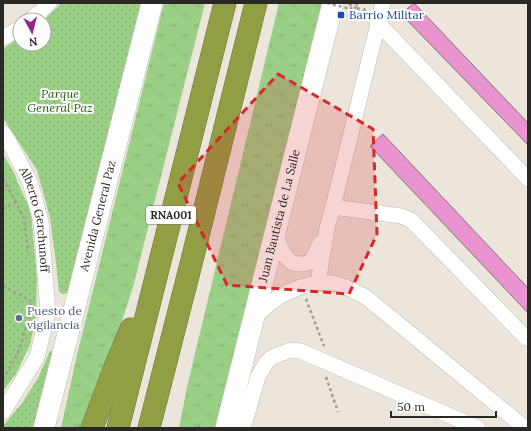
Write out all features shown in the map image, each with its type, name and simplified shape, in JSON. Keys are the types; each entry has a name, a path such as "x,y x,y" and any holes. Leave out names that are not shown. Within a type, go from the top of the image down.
{"highway":[{"name":"RNA001","path":"118,428 224,3"},
{"name":"RNA001","path":"152,424 256,3"},
{"path":"92,428 114,370 160,262"}],"street":[{"path":"40,12 49,3"},
{"name":"Avenida General Paz","path":"44,428 152,3"},
{"path":"274,234 287,259 296,264 306,264 311,260 327,228 334,207 383,3"},
{"name":"Juan Bautista de La Salle","path":"226,428 274,234 342,6"},
{"path":"378,23 528,179"},
{"path":"3,38 12,33"},
{"name":"Alberto Gerchunoff","path":"3,133 30,182 41,222 48,313 37,357 3,412"},
{"path":"334,207 401,216 411,220 526,338 528,338"},
{"path":"318,283 327,228"},
{"path":"253,318 279,297 301,287 318,283 333,283 349,288 367,298 525,428"},
{"path":"48,313 72,319"},
{"path":"243,428 258,377 266,363 272,357 291,350 300,351 478,428"}],"path":[{"path":"327,3 342,6 352,3"},
{"path":"342,6 349,16 354,18 357,3"},
{"path":"356,8 361,9"},
{"path":"3,179 24,219 28,257"},
{"path":"3,209 16,202"},
{"path":"3,286 32,301"},
{"path":"3,379 21,345 32,301 31,294"}],"highlighted area":[{"path":"278,74 373,129 377,234 349,294 227,285 178,183"}],"green space":[{"name":"Parque General Paz","path":"61,3 143,3 68,293 63,294 59,292 50,218 37,170 3,118 3,49 12,43 12,52 52,52 52,12"},
{"path":"164,3 205,3 133,287 111,355 85,428 61,428 77,355"},
{"path":"279,3 323,3 216,428 179,428 187,387"},
{"path":"3,154 13,171 31,212 37,278 36,317 30,345 16,374 3,391"},
{"path":"50,351 54,352 34,428 3,428 3,426 22,403 38,378"}],"building":[{"path":"414,3 528,123 528,145 401,14"},
{"path":"383,134 528,288 528,313 370,146"}],"place":[{"name":"Barrio Militar","path":"341,15"},
{"name":"Puesto de vigilancia","path":"19,318"}]}
